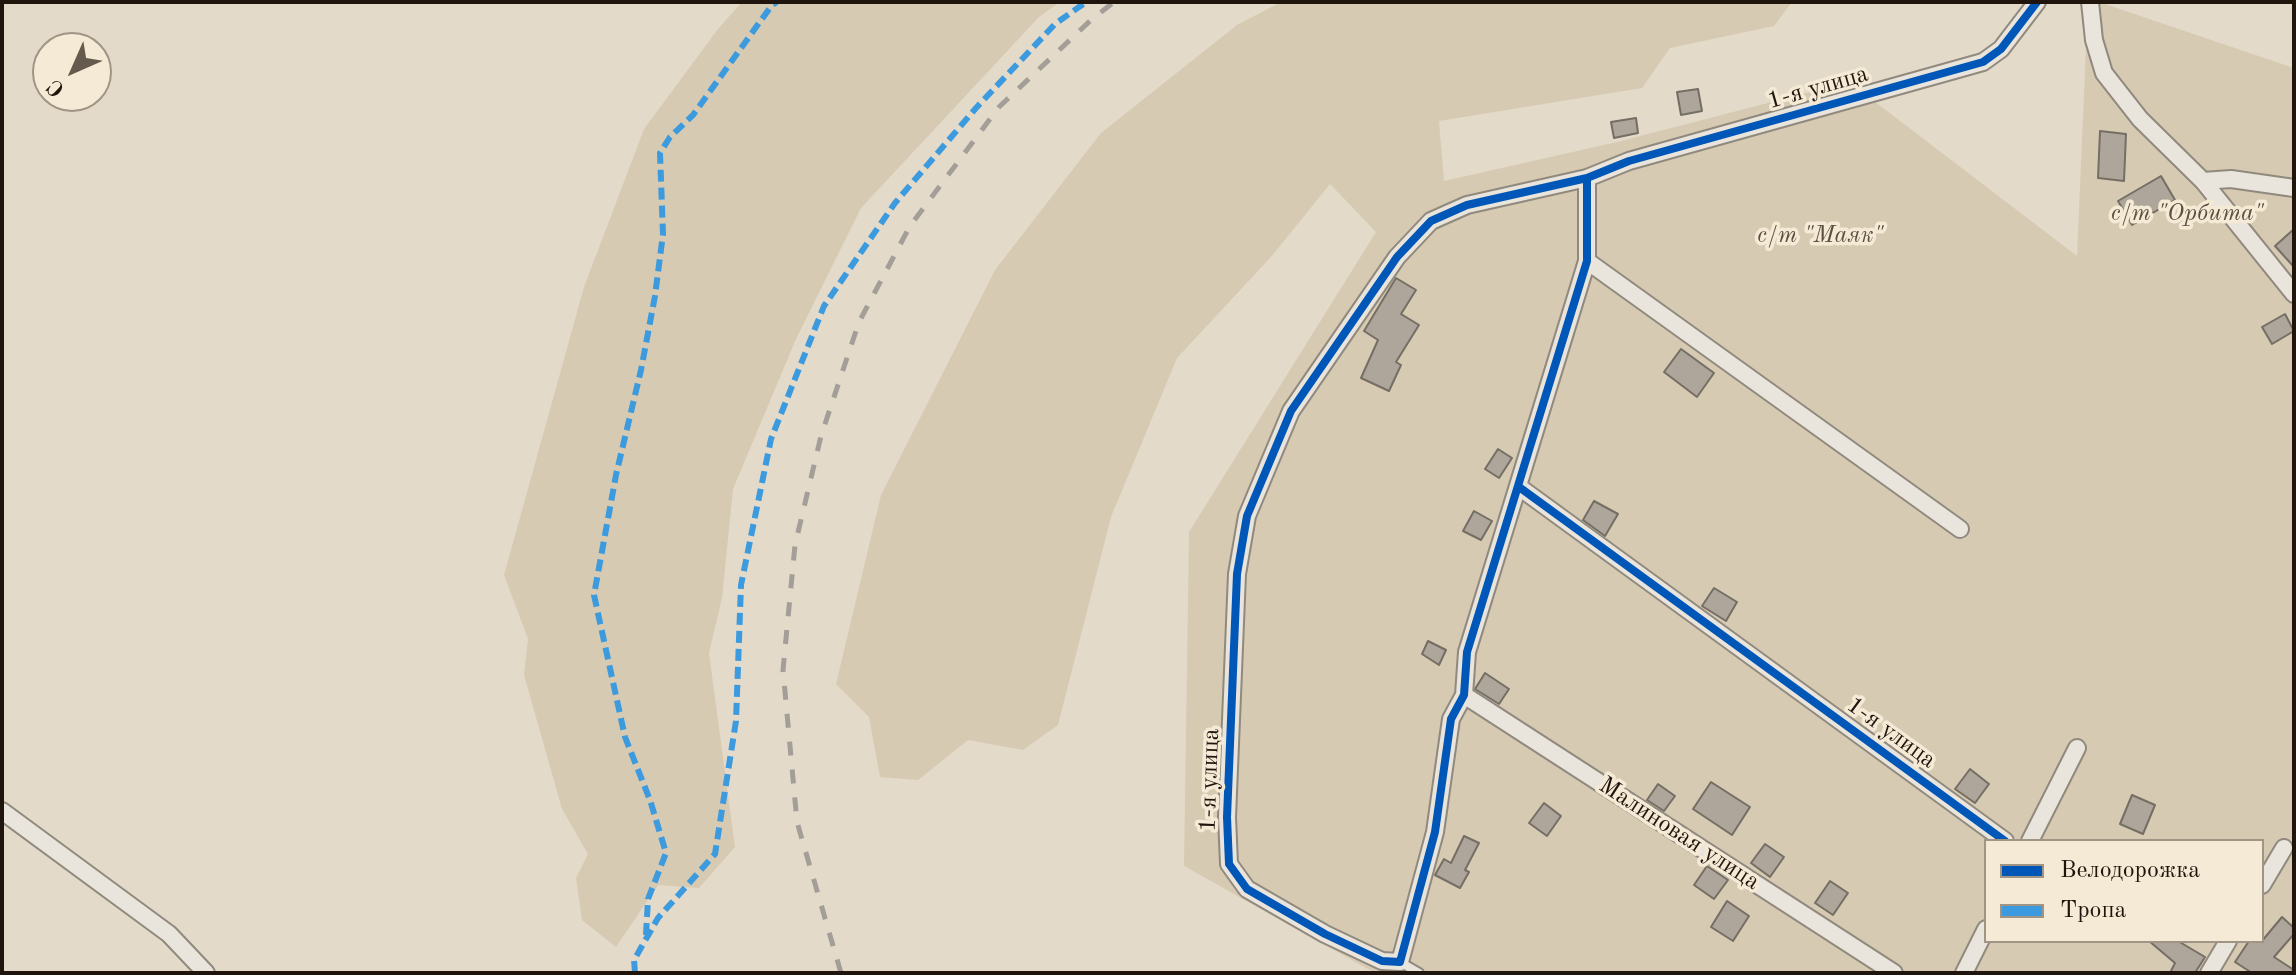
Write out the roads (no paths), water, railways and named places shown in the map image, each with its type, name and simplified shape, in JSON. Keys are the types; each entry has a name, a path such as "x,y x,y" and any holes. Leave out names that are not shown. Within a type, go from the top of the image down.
{"street":[{"name":"1-я улица","path":"1400,962 1382,961 1325,934 1260,897 1247,889 1229,864 1227,817 1237,574 1247,516 1291,411 1397,257 1431,221 1467,205 1587,178 1629,161 1983,62 2001,49 2037,2"},
{"path":"2090,2 2094,40 2104,73 2140,119 2203,181 2294,294"},
{"path":"1400,962 1435,832 1451,719 1464,695 1467,652 1587,261 1587,178"},
{"path":"2203,181 2231,179 2294,188"},
{"path":"1587,261 1960,529"},
{"name":"1-я улица","path":"1519,487 2002,839"},
{"name":"Малиновая улица","path":"1464,695 1894,973"},
{"path":"2031,839 2077,748"},
{"path":"2,811 169,934 206,973"},
{"path":"2264,882 2284,848"},
{"path":"1964,973 1984,933"},
{"path":"2209,973 2227,943"}],"lane":[{"path":"1400,962 1419,973"}],"railway":[{"path":"841,973 797,822 783,670 795,545 821,436 859,322 910,226 999,107 1114,2"}],"park label":[{"name":"с/т \"Орбита\"","path":"2187,214"},
{"name":"с/т \"Маяк\"","path":"1820,236"}]}
